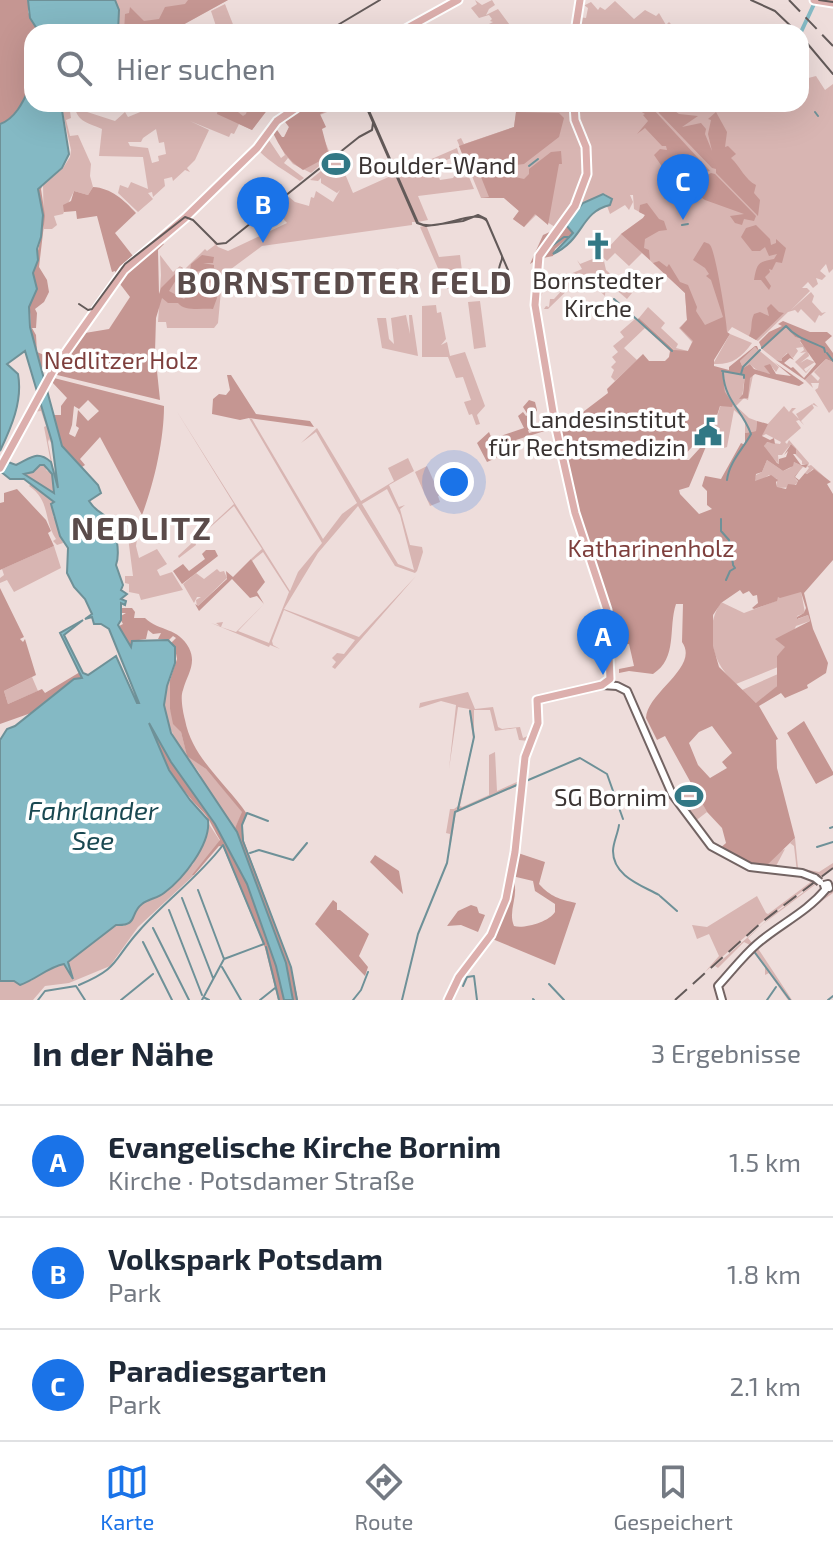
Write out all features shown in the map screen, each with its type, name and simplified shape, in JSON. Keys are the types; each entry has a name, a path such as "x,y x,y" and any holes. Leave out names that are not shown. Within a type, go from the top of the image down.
{"main road":[{"path":"415,24 458,0"},
{"path":"575,0 575,24"},
{"path":"814,0 833,3"},
{"path":"2,464 54,369 125,268 185,218 259,147 277,121 290,112"},
{"path":"574,112 586,147 587,177 575,206 542,250 537,262 535,305 554,422 576,517 607,607 608,684"},
{"path":"448,1000 461,973 492,934 506,899 515,852 525,755 538,723 537,700 608,684 627,691 672,794 716,849 748,866 802,873 823,886 810,907 754,946 718,986 722,1000"}],"shaded area":[{"path":"115,0 228,0 184,24 118,24 119,10"},
{"path":"475,0 482,5 492,0 495,5 486,15 498,9 509,24 489,24 493,22 489,15 479,18 471,8 477,4"},
{"path":"615,1 634,19 645,10 656,16 659,13 665,24 578,24 579,17 586,18 588,8 581,3 591,2 598,10 600,7 605,10"},
{"path":"225,4 233,24 215,24 211,11"},
{"path":"816,76 825,90 833,84 833,269 829,273 826,264 820,271 826,276 822,280 816,278 818,284 813,288 808,282 802,288 810,291 791,310 811,292 814,296 812,302 822,313 826,312 819,315 815,323 801,309 798,313 795,310 788,312 758,341 732,327 715,348 681,356 639,318 648,307 665,323 661,328 678,344 676,348 688,351 692,342 679,328 687,320 685,293 642,253 629,266 615,253 607,261 592,248 598,241 607,249 643,218 645,215 634,209 633,195 630,195 633,202 629,210 625,205 610,214 607,206 612,199 605,194 583,203 566,225 576,203 555,227 536,215 524,227 513,219 519,211 504,198 481,198 457,140 461,138 464,144 514,127 516,112 809,112 809,78"},
{"path":"63,112 70,112 71,118 66,120 70,136 78,135 91,164 93,187 88,195 74,191 63,214 54,216 57,225 44,229 43,185 63,168 71,150"},
{"path":"87,112 115,121 125,112 128,117 140,112 266,112 252,130 239,124 229,137 190,121 209,130 195,160 187,168 190,172 185,170 173,181 172,177 164,179 165,186 153,197 152,192 148,193 153,199 138,212 118,193 120,185 128,188 131,182 148,189 143,157 99,156 102,129 77,114","holes":["156,129 159,143 164,142 166,154 158,156 159,161 152,163 148,148 130,146 128,142 141,142"]},
{"path":"293,112 327,112 320,115 322,134 331,156 311,173 288,158 284,163 304,178 300,181 259,151 267,137 281,158 285,155 281,147 289,127 283,119"},
{"path":"457,148 459,155 434,165 440,180 455,175 457,178 469,177 474,189 418,196 428,220 418,222 397,174"},
{"path":"338,157 353,193 393,175 397,178 416,222 262,246 223,275 218,323 214,328 167,328 166,322 158,322 160,255 173,272 180,266 184,270 205,249 207,251 215,245 212,239 218,247 228,251 287,223 274,209 288,201 286,199 289,197 309,206 316,191 333,202 340,190 337,193 321,183 321,178 318,181 310,180"},
{"path":"426,225 439,257 460,255 464,287 447,289 420,227"},
{"path":"595,258 604,261 606,270 632,293 627,299 606,281 605,296 583,275 548,309 544,309 549,307 550,299 554,299 564,288 560,291 561,286 544,288 541,297 542,286 582,269 577,260 580,264"},
{"path":"480,301 486,347 474,349 468,302"},
{"path":"436,305 437,313 441,312 446,339 441,345 447,342 450,356 465,352 485,406 477,415 480,424 476,425 472,414 469,415 464,402 471,400 463,377 456,378 448,357 422,357 422,306"},
{"path":"406,315 410,334 409,315 412,315 418,356 382,348 377,318 386,318 389,339 394,344 391,318"},
{"path":"635,319 645,328 624,348 637,360 615,381 611,377 614,370 611,367 616,362 612,357 618,352 613,346 624,337 620,332"},
{"path":"786,326 795,337 801,339 808,351 809,356 800,363 807,359 815,362 804,369 806,372 813,365 806,373 795,362 806,352 800,353 803,347 796,348 798,351 793,358 787,353 782,361 762,349"},
{"path":"730,334 752,343 736,360 713,364"},
{"path":"755,347 779,367 776,372 772,367 766,368 770,374 764,373 750,364 743,368 740,361"},
{"path":"826,359 833,362 833,409 829,413 815,390 819,383 811,383 813,388 805,380 811,374 818,381 820,378 814,372"},
{"path":"723,371 745,375 742,398 753,375 748,400 744,398 736,406 757,421 756,431 745,433 745,420 734,410 727,447 724,448 708,444 725,392"},
{"path":"40,401 51,440 51,443 49,439 48,442 57,488 54,493 24,474 44,465 51,472 55,484 44,427 46,426 41,411 32,412"},
{"path":"812,404 814,408 801,421 804,425 796,421 801,428 785,442 787,444 789,440 809,463 808,466 811,465 827,479 813,469 805,473 808,464 802,464 791,444 782,455 778,455 779,464 764,446 766,442 781,442 766,434 762,436 766,426 784,406 789,412 796,408 792,412 799,419 796,414"},
{"path":"176,410 290,591 298,572 322,543 249,418 323,539 342,514 357,503 316,432 301,443 317,428 361,501 394,481 388,468 408,458 414,471 389,485 399,507 405,505 400,509 410,545 422,547 417,571 395,566 358,506 318,553 284,609 359,637 416,576 335,669 332,667 336,662 332,658 337,653 344,654 355,640 284,610 272,641 280,649 269,647 211,623 220,626 216,623 223,622 221,627 236,632 264,604 238,631 269,643 289,592 263,552 252,561 262,549 234,506 195,541 196,545 178,556 234,504","holes":["387,489 400,515 414,570 398,564 362,504"]},
{"path":"767,460 783,471 794,462 806,468 803,467 794,477 798,482 796,484 777,488 777,479 769,475 758,482 754,481"},
{"path":"427,466 440,495 440,502 430,506 415,472"},
{"path":"31,484 53,501 56,509 53,516 63,543 57,545 53,541 56,539 44,504 29,486"},
{"path":"138,532 136,546 139,558 157,549 167,564 157,570 160,576 172,572 183,590 141,600 139,594 129,592 125,576 133,576 128,537"},
{"path":"54,546 61,568 14,592 7,580 0,583 4,575 2,569"},
{"path":"217,569 224,571 227,578 197,607 196,600 201,597 197,597 194,603 183,584 196,573 204,579"},
{"path":"801,591 805,613 797,616 798,619 808,615 810,621 796,626 786,647 777,656 778,667 736,684 721,667 713,646 712,624 721,602 744,613 776,601 778,596"},
{"path":"778,674 777,686 757,704 742,690"},
{"path":"32,677 38,691 8,704 4,691"},
{"path":"170,680 170,709 187,755 206,769 243,812 235,828 218,809 170,729 165,705"},
{"path":"468,692 475,709 493,707 498,727 520,727 523,738 530,735 528,741 519,740 516,728 495,731 490,710 474,710 474,738 460,806 489,795 489,755 495,752 497,791 519,781 519,785 456,812 449,843 450,834 446,833 450,809 458,806 473,739 469,709 458,707 449,769 456,705 441,701 419,708 420,703"},
{"path":"689,787 700,798 707,812 694,822 686,810 690,805 685,808 680,802 684,798 680,793"},
{"path":"209,824 220,841 193,876 138,927 110,966 69,983 45,986 33,1000 0,1000 0,981 31,981 52,965 65,963 73,978 67,962 116,925 124,926 142,903 152,900 193,864"},
{"path":"795,838 798,868 819,872 833,863 833,868 762,922 705,972 719,956 709,934 697,939 692,925 707,927 757,896 768,914 812,881 803,875 764,868 778,852 785,849 775,868 797,872 794,846 790,843"},
{"path":"817,882 823,887 816,884 748,938 753,944 833,885 833,893 757,947 792,1000 788,1000 769,973 765,975 765,967 753,952 717,984 750,945 744,942 718,968 715,966 773,915"}],"green space":[{"path":"0,0 28,0 28,12 35,24 24,24 24,100 11,118 0,124"},
{"path":"188,0 228,0 184,24 124,24 125,14 129,13 130,7 144,21 159,19 165,7 185,4"},
{"path":"238,112 243,116 247,112 266,112 252,130 217,114"},
{"path":"292,112 324,112 320,114 326,127 322,129 329,156 303,170 293,162 284,153 272,131 275,127 284,137 289,127 283,119"},
{"path":"516,112 559,113 564,118 559,137 513,170 515,177 524,179 529,169 551,152 561,151 562,164 559,164 548,225 535,214 524,227 513,219 519,211 504,198 481,198 489,197 477,167 468,169 459,146 514,127"},
{"path":"642,112 656,112 710,171 672,181 654,155 660,149 667,150 666,146 662,146 645,128 637,134 648,121"},
{"path":"716,112 727,132 725,147 728,146 736,154 731,158 756,185 754,193 760,200 758,216 716,173 716,169 659,113 698,116 682,127 701,123 706,129 712,151 708,134 711,120 708,119"},
{"path":"711,173 756,216 754,221 744,219 742,225 735,223 730,216 744,214 705,200 688,188 682,192 680,190"},
{"name":"Nedlitzer Holz","path":"44,182 41,189 45,216 39,267 47,280 49,292 44,302 35,309 36,328 32,328 36,335 37,352 58,361 51,371 43,366 45,380 34,345 29,307 36,291 33,273 43,215 38,189"},
{"name":"Nedlitzer Holz","path":"93,187 117,196 136,213 115,233 133,256 116,274 112,272 97,216 77,219 76,211 64,212 63,205 71,201 74,191 88,195"},
{"path":"647,203 664,221 667,230 645,239 644,248 649,250 650,260 621,234 643,218 645,215 639,212 640,205"},
{"path":"562,222 573,233 555,249 553,256 543,258 539,252 530,264 543,235"},
{"path":"756,225 770,239 771,245 776,243 776,239 786,248 782,263 776,262 765,277 771,286 769,290 761,280 754,280 755,274 760,264 774,259 777,254 769,256 765,247 752,251 741,237 746,228"},
{"name":"Nedlitzer Holz","path":"161,241 164,244 158,250 159,294 182,267 186,274 176,280 169,291 184,299 203,285 208,292 214,287 217,298 213,309 199,309 168,303 162,298 156,318 155,352 160,400 53,374 79,334 109,329 130,297 117,280"},
{"name":"Katharinenholz","path":"704,242 710,244 718,272 727,332 730,334 714,360 714,366 729,370 729,367 755,346 757,346 759,351 755,347 740,361 743,368 750,364 754,369 770,374 764,366 770,364 776,374 791,376 774,362 804,383 799,386 755,374 750,378 748,398 739,399 743,394 745,375 723,372 725,392 732,407 720,406 714,425 706,426 703,435 680,460 689,460 710,437 689,487 679,490 680,494 699,514 712,509 707,505 707,491 702,486 705,476 721,479 741,443 745,445 745,433 756,431 757,421 768,424 762,436 770,440 774,438 775,444 767,442 764,446 777,463 786,457 788,451 784,455 791,444 796,449 796,454 793,454 801,465 808,464 806,468 794,462 793,466 783,471 767,460 762,472 756,474 755,481 771,475 778,480 777,487 786,489 788,484 796,485 798,481 794,477 800,470 795,477 799,480 814,469 831,482 827,484 833,494 833,560 804,593 813,629 828,663 826,673 807,685 808,688 785,698 781,693 759,706 778,739 777,768 795,838 764,868 718,850 726,843 722,828 707,812 665,736 657,740 646,718 655,699 684,661 683,604 676,604 669,651 661,667 653,674 619,673 619,669 634,666 629,644 622,645 621,640 613,635 615,620 609,619 568,479 571,478 570,472 567,473 557,425 579,415 608,393 607,389 643,354 649,361 665,361 669,357 670,351 637,320 639,318 674,350 688,351 693,341 680,328 687,320 685,293 653,263 659,261 667,267 669,264 680,282 688,285 696,311 705,325 723,317 711,280 706,276 709,274 693,260","holes":["740,590 743,594 749,591 753,596 757,595 758,603 754,609 777,601 778,597 801,592 806,608 797,619 808,615 810,621 775,639 785,647 777,656 777,686 756,703 719,667 713,646 713,615 721,603","712,726 732,753 722,762 727,768 710,778 698,765 689,743 699,732"]},
{"path":"202,255 214,257 213,263 203,263 214,265 214,268 195,272 202,277 214,272 213,282 208,283 207,279 205,283 196,282 189,277 191,264"},
{"path":"771,304 784,313 756,340 749,336 754,314 760,312 769,316 767,308"},
{"path":"783,321 810,332 827,332 832,336 825,342 833,353 833,362 826,359 805,380 776,360 782,361 788,353 794,360 790,358 784,363 804,378 816,364 801,339 786,327 762,349 759,342 769,332 782,326 778,324"},
{"path":"227,375 231,375 256,414 310,421 314,427 249,418 240,420 212,414 213,399 219,394 226,395 230,390"},
{"name":"Nedlitzer Holz","path":"54,378 164,406 158,462 142,515 100,437 80,459 85,465 82,467 62,446 53,415 61,415 61,406 67,398 51,381","holes":["88,400 99,411 88,421 78,410 76,426 79,428 75,437 69,434 74,406 79,409"]},
{"path":"529,400 535,402 537,410 533,418 534,428 528,430 529,433 551,429 516,440 519,448 487,462 477,443 489,432 492,439 524,428 518,416 523,412 528,415 523,407"},
{"path":"17,489 46,520 54,546 0,570 0,503 4,502 4,493"},
{"path":"206,550 215,550 218,556 182,584 173,571 183,564 189,571 205,559 202,554"},
{"path":"251,559 265,582 257,592 264,604 257,596 250,598 232,579 199,611 195,604 198,606 227,579 226,571 233,577"},
{"path":"0,588 24,637 20,639 23,642 25,639 36,675 4,691 8,704 42,689 45,693 80,672 82,678 74,678 69,686 31,713 0,724"},
{"path":"119,608 132,608 134,618 145,618 180,636 189,648 192,664 182,697 189,734 202,758 247,814 242,825 244,841 291,967 298,1000 293,1000 286,963 235,828 242,812 206,769 187,756 181,732 173,724 170,680 177,659 171,643 176,638 158,639 161,633 153,634 148,630 146,639 132,641 131,648 119,626 123,624 119,617 126,613 119,613"},
{"path":"804,721 833,772 833,775 816,784 787,733"},
{"path":"149,722 171,762 215,824 247,884 276,966 284,1000 278,1000 265,948 223,847 219,846 192,875 220,840 206,816 170,771 157,747"},
{"path":"515,852 545,862 539,884 556,897 576,903 555,965 490,938 512,878 515,890 514,926 536,924 555,912 555,904 535,891 533,881 512,876"},
{"path":"375,855 399,871 403,894 370,862"},
{"path":"333,900 337,903 337,910 369,934 359,956 368,967 365,976 315,924"},
{"path":"471,905 485,915 478,932 461,925 447,926 458,911"}],"water":[{"path":"28,0 115,0 119,10 118,24 34,24"},
{"name":"Fahrlander See","path":"24,99 24,112 62,112 69,154 62,168 38,189 43,215 38,260 33,273 37,289 29,307 30,327 62,446 98,485 101,493 89,501 108,519 116,535 116,565 123,585 121,590 127,594 121,599 126,601 125,605 121,603 118,625 131,647 132,641 168,640 175,647 175,663 164,705 171,733 237,832 286,963 293,1000 284,1000 276,966 247,884 215,824 171,762 149,723 169,770 208,820 200,850 179,879 162,895 142,904 128,924 116,925 68,962 73,979 64,964 20,985 14,981 0,981 0,740 7,729 74,679 82,678 60,633 83,620 64,635 83,673 88,675 116,656 139,703 109,629 94,624 92,617 85,619 92,614 67,573 68,548 60,536 51,504 54,502 24,479 10,479 0,471 8,462 16,465 34,456 42,456 51,462 58,488 52,442 25,351 7,364 18,374 19,394 12,424 0,451 0,124 18,110","holes":["40,465 52,474 54,493 24,474 33,472"]},
{"path":"603,194 612,199 610,205 593,214 571,241 553,254 573,233 566,225 583,203"}],"waterway":[{"path":"805,24 815,2"},
{"path":"815,112 818,116"},
{"path":"529,166 538,159"},
{"path":"682,225 688,224"},
{"path":"549,248 564,237 569,237"},
{"path":"614,299 672,351"},
{"path":"762,348 786,326 824,348 825,352"},
{"path":"741,374 743,367 760,350"},
{"path":"827,353 833,361"},
{"path":"722,371 744,375 744,378"},
{"path":"723,373 730,398 751,434 733,461 727,480"},
{"path":"721,519 721,531 729,540 733,564"},
{"path":"726,580 735,568 733,565"},
{"path":"458,809 474,737 470,711"},
{"path":"526,781 580,758 607,774 623,819"},
{"path":"402,1000 418,934 447,863 455,812 519,784"},
{"path":"268,821 247,813 242,825 243,841 291,967 297,1000"},
{"path":"619,825 614,860 629,879 659,895"},
{"path":"817,847 833,842"},
{"path":"250,853 259,850 293,860 307,843"},
{"path":"79,985 109,968 149,920 223,845 264,944 224,959 202,1000"},
{"path":"198,890 224,959"},
{"path":"660,896 677,911"},
{"path":"182,898 213,978"},
{"path":"169,910 202,995"},
{"path":"153,928 189,1000"},
{"path":"143,942 172,1000"},
{"path":"266,947 279,1000"},
{"path":"753,950 790,1000"},
{"path":"222,967 241,1000"},
{"path":"353,1000 368,972"},
{"path":"121,1000 153,974"},
{"path":"463,986 467,977 474,976 477,1000"},
{"path":"549,984 564,1000"},
{"path":"38,1000 45,991 76,986 85,1000"},
{"path":"767,1000 776,987"},
{"path":"260,1000 275,988"},
{"path":"828,1000 833,996"},
{"path":"205,998 209,1000"}],"tram line":[{"path":"340,24 380,0"},
{"path":"751,0 775,11 789,24"},
{"path":"819,0 833,2"},
{"path":"809,46 833,74"},
{"path":"368,112 417,223 433,225"},
{"path":"369,112 418,223 433,225"},
{"path":"79,304 92,309 125,264 185,217 193,220 217,244 226,243 359,137 372,130 373,123"},
{"path":"473,217 478,215 487,221"},
{"path":"438,224 473,217"},
{"path":"473,217 487,221"},
{"path":"438,224 473,217"},
{"path":"487,221 502,256"},
{"path":"487,221 502,256"},
{"path":"433,225 438,224"},
{"path":"433,225 438,224"},
{"path":"502,256 508,270 507,276 502,277 499,273 502,256"}],"railway":[{"path":"789,0 833,46"},
{"path":"675,1000 762,922 833,868"}],"place":[{"name":"Boulder-Wand","path":"336,164"},
{"name":"Paradiesgarten","path":"683,220"},
{"name":"Volkspark Potsdam","path":"263,243"},
{"name":"Bornstedter Kirche","path":"598,246"},
{"name":"Landesinstitut für Rechtsmedizin","path":"708,432"},
{"name":"Evangelische Kirche Bornim","path":"603,675"},
{"name":"SG Bornim","path":"689,796"}],"district":[{"name":"BORNSTEDTER FELD","path":"345,281"},
{"name":"NEDLITZ","path":"142,527"}]}
